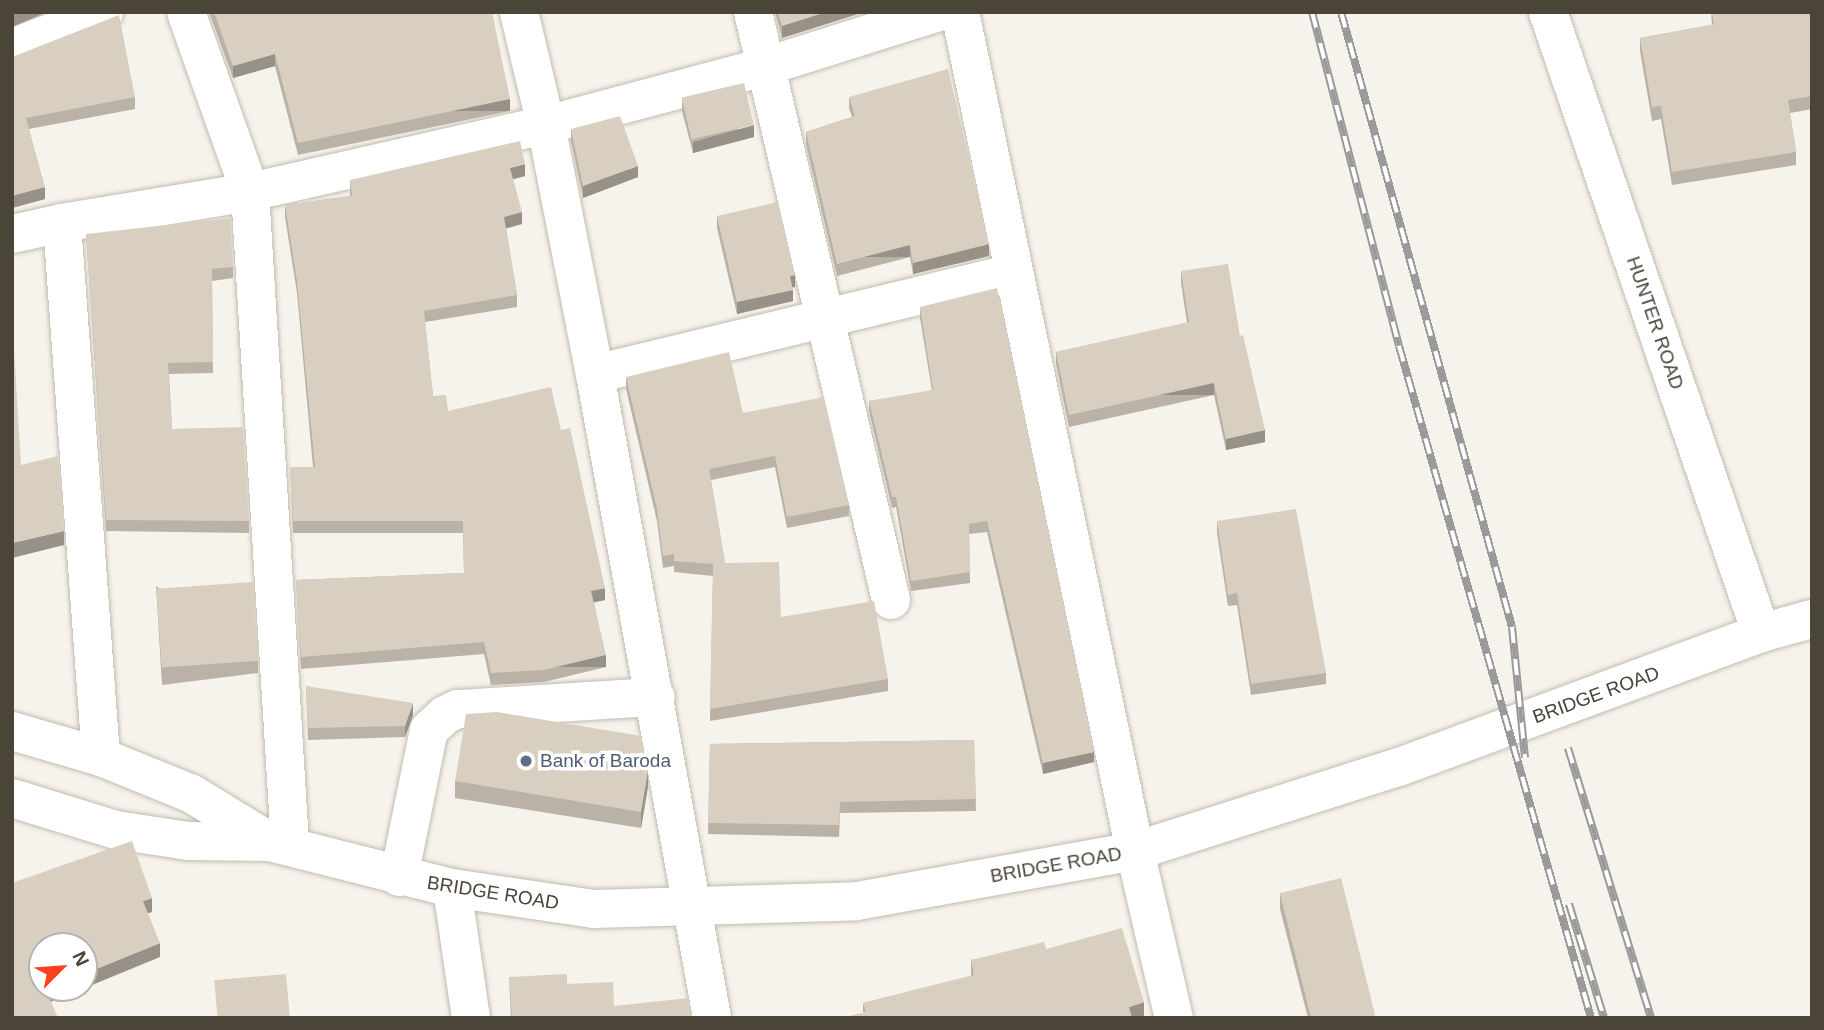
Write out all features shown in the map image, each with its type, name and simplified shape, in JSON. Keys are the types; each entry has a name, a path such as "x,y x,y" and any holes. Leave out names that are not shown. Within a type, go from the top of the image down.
{"street":[{"path":"12,48 104,12"},
{"path":"186,12 250,192 280,844"},
{"path":"519,12 546,125 595,374 694,906 712,1018"},
{"path":"753,12 822,318 891,600"},
{"path":"12,234 62,223 250,192 546,125 764,67 938,12"},
{"path":"960,12 1012,273 1135,851 1174,1018"},
{"name":"HUNTER ROAD","path":"1548,12 1761,633"},
{"path":"62,223 101,757"},
{"path":"595,374 1012,273"},
{"name":"BRIDGE ROAD","path":"12,798 116,830 188,841 280,844 398,877 452,888 595,909 857,901 1135,851 1399,767 1761,633 1812,619"},
{"path":"398,877 429,730 445,715 458,709 656,697"},
{"name":"BRIDGE ROAD","path":"12,731 101,757 192,794 280,844"},
{"path":"452,888 471,1018"}],"building":[{"path":"214,12 492,12 510,99 298,143 275,54 233,66"},
{"path":"778,12 826,12 782,26"},
{"path":"1712,12 1812,12 1812,96 1788,100 1796,152 1672,172 1661,106 1652,107 1640,38 1714,24"},
{"path":"119,15 135,97 26,118 45,187 12,196 12,57"},
{"path":"948,69 989,244 913,263 910,245 837,264 806,132 855,116 849,97"},
{"path":"744,83 754,125 691,139 682,97"},
{"path":"620,116 638,166 583,186 571,129"},
{"path":"520,141 525,164 510,168 522,212 504,217 517,295 424,311 433,396 446,395 448,411 551,387 561,430 570,428 605,588 591,591 606,655 544,670 491,673 484,642 301,657 296,580 464,573 463,521 293,521 290,467 315,467 297,281 285,205 352,196 350,180"},
{"path":"778,202 795,275 790,276 793,290 737,302 717,216"},
{"path":"230,218 233,267 212,269 213,362 168,363 172,429 243,427 249,521 106,520 86,234"},
{"path":"1228,264 1240,336 1243,335 1265,430 1226,439 1214,383 1069,415 1056,352 1189,322 1181,271"},
{"path":"997,288 1094,752 1043,763 987,521 969,524 970,572 911,581 896,497 892,497 869,401 933,390 920,307"},
{"path":"12,316 21,465 58,456 64,531 12,543"},
{"path":"729,352 743,413 824,397 849,505 787,517 775,456 709,469 725,563 779,562 781,617 874,601 888,679 710,709 713,564 674,561 674,554 663,556 657,509 626,377"},
{"path":"1296,509 1326,673 1251,684 1237,593 1228,595 1217,521"},
{"path":"253,582 259,661 162,668 156,589"},
{"path":"306,686 413,703 405,726 308,728"},
{"path":"497,712 641,736 648,770 641,812 455,781 466,714"},
{"path":"974,740 976,799 840,802 839,825 708,823 710,744"},
{"path":"132,841 152,898 143,901 160,943 98,968 98,932 28,932 28,1002 51,1002 58,1018 12,1018 12,883"},
{"path":"1341,878 1376,1018 1311,1018 1280,893"},
{"path":"1122,928 1144,1002 1129,1007 1132,1018 841,1018 866,1012 863,1003 974,975 971,960 1044,942 1046,949"},
{"path":"286,974 290,1018 218,1018 214,980"},
{"path":"567,974 567,984 613,982 614,1006 689,998 692,1018 512,1018 509,977"}],"railway":[{"path":"1312,12 1399,346 1591,1018"},
{"path":"1341,12 1512,627 1525,757"},
{"path":"1568,748 1651,1018"},
{"path":"1569,904 1604,1018"}],"place":[{"name":"Bank of Baroda","path":"526,761"}]}
